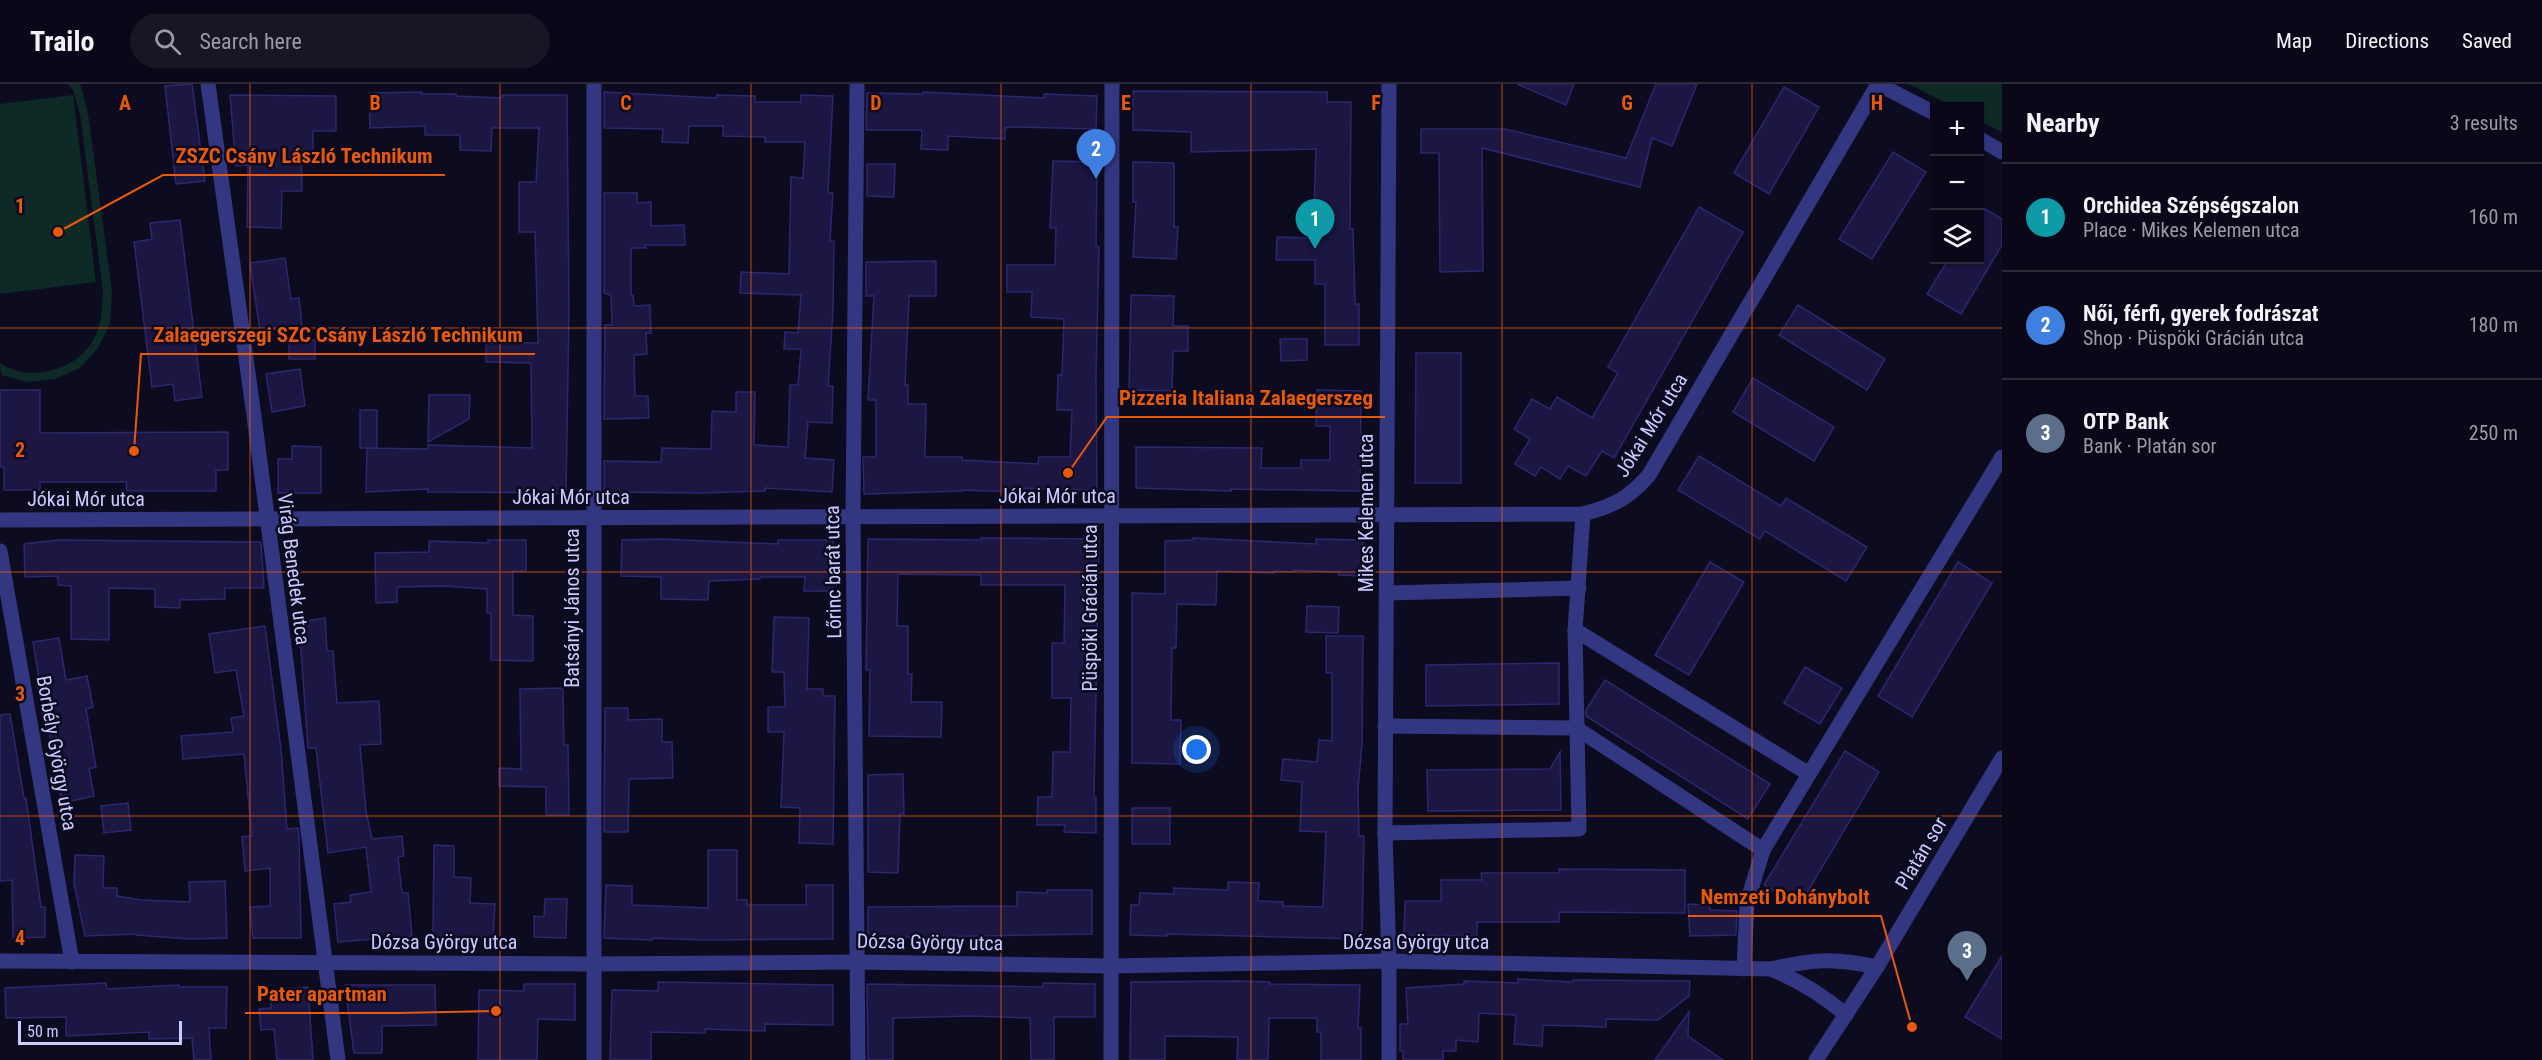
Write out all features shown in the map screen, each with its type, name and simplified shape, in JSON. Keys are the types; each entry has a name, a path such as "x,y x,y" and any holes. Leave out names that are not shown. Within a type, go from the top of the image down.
{"street":[{"name":"Virág Benedek utca","path":"208,84 338,1060"},
{"name":"Batsányi János utca","path":"594,84 594,1060"},
{"name":"Lőrinc barát utca","path":"857,84 853,517 858,1060"},
{"name":"Püspöki Grácián utca","path":"1111,1060 1112,84"},
{"name":"Mikes Kelemen utca","path":"1389,84 1385,726 1389,1060"},
{"name":"Jókai Mór utca","path":"0,520 1583,514 1602,509 1633,494 1649,475 1878,84"},
{"path":"1878,84 1930,110"},
{"path":"1984,141 2002,152"},
{"path":"1744,969 1748,903 1763,850 2002,457"},
{"path":"1385,833 1579,829 1575,630 1583,514"},
{"name":"Borbély György utca","path":"0,551 72,962"},
{"path":"1387,592 1579,588"},
{"path":"1575,630 1809,774"},
{"path":"1385,726 1576,728 1763,850"},
{"name":"Platán sor","path":"1816,1060 1877,967 2002,758"},
{"path":"1771,969 1810,960 1845,960 1877,967"},
{"name":"Dózsa György utca","path":"0,961 594,964 858,962 1110,966 1389,962 1771,969 1821,994 1846,1015"}],"green space":[{"path":"68,84 81,86 88,113 112,292 110,324 98,348 80,368 55,379 28,382 1,375 0,363 11,369 37,373 62,367 84,352 92,342 100,324 102,312 103,292 80,114 73,90"},
{"path":"1909,84 2002,84 2002,132 1984,123 1984,102 1944,102"},
{"path":"73,95 96,282 0,294 0,104"}],"building":[{"path":"192,84 205,181 176,184 165,86"},
{"path":"1517,84 1574,84 1566,105"},
{"path":"1656,84 1697,84 1672,146 1652,138 1640,187 1482,148 1483,271 1440,272 1439,153 1421,153 1421,129 1505,129 1626,158"},
{"path":"1784,87 1819,107 1769,194 1734,173"},
{"path":"1133,91 1327,92 1327,102 1351,102 1350,229 1353,229 1355,304 1359,304 1359,345 1325,345 1325,284 1315,284 1315,260 1276,260 1277,237 1313,238 1316,149 1191,152 1191,132 1133,130"},
{"path":"422,92 422,94 502,98 502,95 567,95 569,311 566,493 428,492 428,489 366,492 367,448 428,449 428,445 532,448 531,363 486,362 486,342 538,343 535,232 519,232 519,182 536,182 539,128 492,128 491,151 460,150 460,135 425,135 425,126 370,128 369,93"},
{"path":"604,92 716,98 717,95 755,96 755,102 801,102 801,95 833,96 828,193 833,193 830,241 834,241 833,310 828,386 833,386 832,423 808,422 805,458 834,460 832,492 765,488 765,491 703,493 604,492 604,461 661,462 662,448 711,449 712,411 736,412 736,392 755,392 754,445 788,447 790,385 798,385 801,349 784,349 785,332 798,333 801,295 740,293 741,272 789,274 791,177 803,178 805,142 765,142 765,137 723,136 723,126 689,126 688,143 662,142 663,129 604,128"},
{"path":"923,92 1044,98 1044,94 1097,96 1096,129 1013,127 1005,128 1005,139 948,136 948,150 921,149 922,130 866,130 867,93 923,94"},
{"path":"230,95 336,96 336,131 313,131 313,150 301,151 302,191 282,191 281,228 247,227 248,165 236,166"},
{"path":"1893,152 1926,172 1872,259 1839,239"},
{"path":"1053,161 1097,162 1096,246 1099,247 1096,375 1097,490 1019,488 1019,492 962,490 864,494 863,457 876,457 876,400 868,400 874,296 866,296 866,262 936,261 936,296 909,296 905,385 908,385 908,404 926,404 925,457 962,457 962,460 1038,464 1039,457 1070,457 1072,410 1057,410 1058,375 1062,375 1064,319 1031,317 1032,292 1007,292 1007,265 1055,265 1056,228 1050,228"},
{"path":"1133,162 1174,163 1174,227 1178,227 1176,259 1133,257 1136,202 1133,202"},
{"path":"867,164 895,164 894,197 867,196"},
{"path":"604,193 637,193 637,203 651,202 651,226 684,225 685,245 645,245 646,248 631,248 631,295 633,295 634,306 650,305 651,333 646,333 647,354 634,355 635,396 648,396 649,418 604,419 605,325 612,325 611,295 604,293"},
{"path":"1699,207 1743,232 1614,458 1602,451 1586,476 1568,466 1560,479 1541,467 1535,476 1515,464 1530,439 1514,429 1532,399 1550,409 1557,397 1592,418 1618,373 1608,367"},
{"path":"1984,208 2002,219 2002,245 1961,314 1927,294 1946,264 1984,264"},
{"path":"180,220 202,397 175,401 173,384 152,387 134,242 152,239 150,223"},
{"path":"285,258 291,299 299,298 302,326 260,331 250,263"},
{"path":"1131,295 1174,296 1173,326 1188,326 1188,351 1173,351 1172,391 1129,390"},
{"path":"1798,305 1885,359 1867,390 1779,335"},
{"path":"1280,339 1307,339 1307,360 1281,361"},
{"path":"289,340 315,340 315,359 289,359"},
{"path":"1416,353 1461,353 1461,483 1415,483"},
{"path":"300,369 305,406 272,412 266,374"},
{"path":"1753,378 1834,427 1814,461 1733,412"},
{"path":"0,390 40,390 40,433 228,432 228,470 216,470 216,491 127,491 126,482 40,482 40,490 4,490 4,467 0,467"},
{"path":"1317,390 1361,391 1360,491 1136,488 1136,447 1262,448 1261,468 1301,468 1301,460 1330,460 1330,426 1316,426"},
{"path":"429,395 470,395 469,419 428,442"},
{"path":"360,410 377,410 377,448 360,448"},
{"path":"292,446 321,447 321,493 278,493 278,459 292,459"},
{"path":"1699,456 1781,506 1786,498 1867,547 1846,581 1765,531 1760,539 1678,490"},
{"path":"981,538 1099,539 1094,798 1096,798 1096,833 1064,832 1065,825 1037,825 1038,797 1052,797 1053,752 1070,752 1071,698 1052,698 1052,643 1064,643 1065,585 981,585 981,575 898,574 897,626 908,626 908,674 912,674 911,702 942,702 941,737 869,736 870,670 866,670 868,539 981,540"},
{"path":"1193,538 1316,544 1316,539 1363,540 1362,576 1339,575 1339,572 1294,570 1294,572 1274,571 1274,573 1217,571 1216,605 1177,604 1176,648 1172,648 1171,720 1181,720 1180,764 1132,763 1132,593 1165,594 1165,541 1193,540"},
{"path":"662,539 778,544 778,540 833,540 833,591 804,591 805,577 760,577 760,579 709,581 708,600 661,599 661,577 621,576 622,540"},
{"path":"58,540 261,542 264,588 225,588 225,599 180,600 180,608 155,607 155,589 109,588 109,640 71,639 71,586 58,585 58,576 25,577 24,544"},
{"path":"488,540 526,540 526,571 513,571 513,615 533,616 533,661 491,660 491,613 487,613 487,589 443,586 397,587 397,602 376,603 375,553 429,552 429,541 488,543"},
{"path":"1710,562 1744,582 1689,675 1655,655"},
{"path":"1958,562 1992,583 1912,717 1878,696"},
{"path":"1307,606 1339,607 1338,633 1306,632"},
{"path":"774,617 809,618 807,689 823,689 823,696 835,696 833,844 799,843 800,808 781,807 784,732 768,732 768,707 785,707 784,672 772,672"},
{"path":"325,618 327,651 333,651 337,703 379,701 381,744 360,745 366,811 372,839 402,836 404,856 398,857 402,893 408,893 412,936 338,942 334,904 351,902 350,895 371,892 366,847 328,853 316,748 308,748 299,622"},
{"path":"265,626 281,749 287,829 298,828 299,835 301,938 253,938 250,907 270,906 270,868 245,871 242,837 252,836 244,754 183,759 181,736 233,732 231,718 244,716 236,670 215,673 209,634"},
{"path":"1326,636 1363,636 1362,744 1358,789 1359,836 1364,836 1362,939 1130,935 1131,905 1139,905 1140,893 1174,894 1174,888 1228,890 1228,882 1259,883 1258,901 1283,902 1283,906 1323,907 1326,832 1300,831 1302,782 1281,780 1283,759 1317,762 1319,740 1332,741 1332,673 1326,673"},
{"path":"59,638 66,680 87,676 93,707 86,709 96,767 89,769 94,796 62,803 46,716 43,717 37,685 40,685 33,642"},
{"path":"1559,663 1559,704 1426,706 1426,665"},
{"path":"1805,667 1842,688 1820,724 1784,703"},
{"path":"1605,680 1770,784 1748,819 1586,716 1586,710"},
{"path":"563,688 564,745 568,745 569,815 546,815 546,787 499,786 499,768 521,769 520,689"},
{"path":"605,708 628,708 628,720 662,719 662,742 672,742 673,778 629,779 628,832 604,832"},
{"path":"10,714 24,798 26,798 41,907 45,907 45,937 13,938 12,880 0,881 0,715"},
{"path":"1845,751 1879,772 1799,906 1764,885"},
{"path":"1560,752 1561,810 1428,811 1427,770 1550,769"},
{"path":"903,774 904,814 900,814 898,873 868,872 868,775"},
{"path":"128,803 131,830 104,833 101,806"},
{"path":"1132,808 1170,808 1170,844 1132,844"},
{"path":"434,845 454,846 454,877 471,878 470,903 495,904 493,938 433,936"},
{"path":"708,850 737,850 737,900 747,900 747,905 806,905 806,885 833,885 833,939 604,938 606,885 632,886 632,905 708,908"},
{"path":"75,855 104,856 103,888 117,888 117,896 142,900 190,902 189,882 225,881 227,938 190,939 136,934 85,936 74,884"},
{"path":"1559,869 1685,870 1685,913 1559,912 1559,922 1477,922 1477,936 1404,935 1405,901 1441,901 1441,880 1482,880 1481,873 1559,873"},
{"path":"1047,890 1092,890 1092,934 868,938 868,907 1017,906 1017,892 1047,893"},
{"path":"545,899 567,899 566,938 534,937 534,916 544,917"},
{"path":"1688,904 1710,905 1710,910 1737,911 1736,935 1690,936"},
{"path":"2002,956 2002,1039 1965,1017"},
{"path":"1518,979 1573,982 1573,980 1690,981 1689,996 1658,1020 1606,1019 1606,1027 1543,1025 1542,1046 1514,1044 1516,1015 1479,1013 1478,1042 1456,1040 1456,1051 1443,1051 1443,1060 1403,1060 1403,1051 1400,1051 1400,1024 1408,1024 1406,988 1464,984 1464,981 1518,983"},
{"path":"658,982 833,985 833,1025 765,1024 765,1031 705,1029 705,1033 651,1032 651,1060 610,1060 612,990 658,991"},
{"path":"1131,982 1270,982 1270,984 1360,985 1358,1028 1361,1028 1361,1060 1321,1060 1321,1032 1317,1032 1317,1018 1269,1018 1268,1060 1237,1060 1238,1037 1165,1036 1165,1060 1130,1060"},
{"path":"106,983 107,989 179,985 179,987 227,987 226,1028 209,1028 211,1060 194,1060 192,1038 149,1039 149,1032 66,1036 66,1017 6,1018 5,988"},
{"path":"1043,983 1095,984 1095,1017 1054,1017 1054,1060 1031,1060 1030,1018 972,1016 893,1018 893,1060 868,1060 867,984 1043,987"},
{"path":"524,984 575,984 575,1020 538,1019 537,1060 478,1060 479,990 524,991"},
{"path":"345,985 435,985 436,1025 382,1026 382,1053 354,1053"},
{"path":"308,987 313,1060 277,1060 274,1029 261,1030 259,1009 271,1008 270,991"},
{"path":"1689,1012 1688,1036 1723,1060 1655,1060"}],"place":[{"name":"Női, férfi, gyerek fodrászat","path":"1096,179"},
{"name":"ZSZC Csány László Technikum","path":"58,232"},
{"name":"Orchidea Szépségszalon","path":"1315,249"},
{"name":"Zalaegerszegi SZC Csány László Technikum","path":"134,451"},
{"name":"Pizzeria Italiana Zalaegerszeg","path":"1068,473"},
{"name":"OTP Bank","path":"1967,981"},
{"name":"Pater apartman","path":"496,1011"},
{"name":"Nemzeti Dohánybolt","path":"1912,1027"}]}
